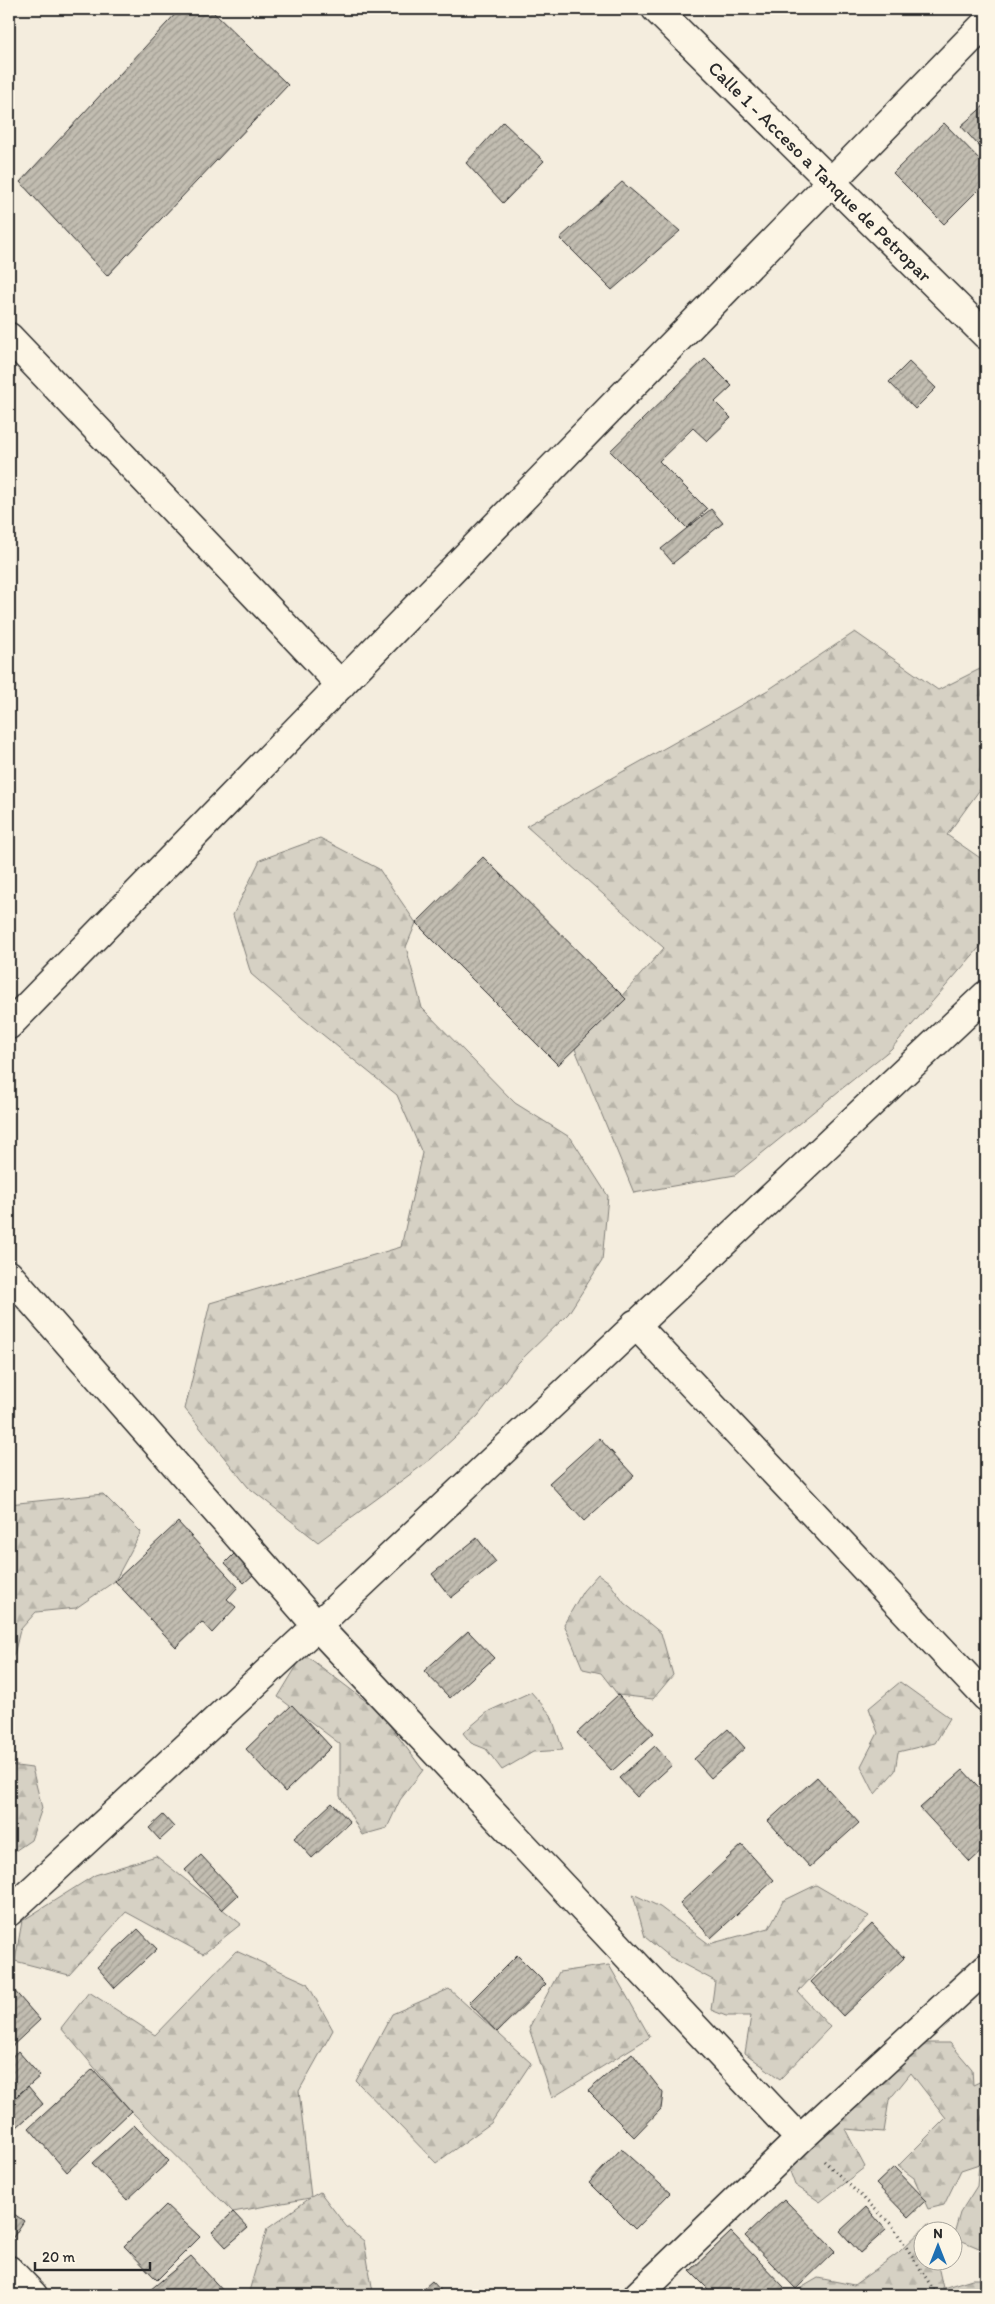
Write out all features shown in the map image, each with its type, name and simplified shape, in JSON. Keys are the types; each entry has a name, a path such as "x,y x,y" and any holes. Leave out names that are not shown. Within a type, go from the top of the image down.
{"street":[{"name":"Calle 1 - Acceso a Tanque de Petropar","path":"656,9 986,335"},
{"path":"9,1025 986,24"},
{"path":"9,337 341,685"},
{"path":"9,1912 317,1626 635,1324 986,995"},
{"path":"9,1275 317,1626 800,2139"},
{"path":"635,1324 986,1696"},
{"path":"638,2295 800,2139 986,1968"},
{"path":"9,2270 32,2295"}],"path":[{"path":"800,2139 892,2225 937,2295"}],"green space":[{"path":"855,632 938,690 986,666 986,781 947,835 986,862 986,940 891,1049 735,1175 634,1193 575,1049 664,948 526,826 768,690"},
{"path":"320,838 379,869 416,923 406,947 422,1008 515,1103 571,1138 608,1196 602,1261 568,1314 518,1363 478,1416 431,1459 318,1542 248,1487 185,1409 210,1303 401,1247 422,1153 397,1095 251,974 233,915 260,860"},
{"path":"986,1028 986,1090 978,1036"},
{"path":"103,1494 141,1532 115,1581 76,1608 36,1612 20,1630 14,1655 9,1661 9,1504"},
{"path":"598,1574 609,1582 624,1603 661,1633 673,1675 653,1699 618,1695 601,1673 583,1669 564,1624 583,1591"},
{"path":"304,1654 379,1711 423,1770 400,1800 387,1828 362,1835 340,1796 340,1744 278,1697"},
{"path":"900,1682 950,1718 935,1743 898,1752 895,1771 875,1794 861,1766 878,1733 869,1708"},
{"path":"531,1692 551,1715 563,1750 533,1752 502,1770 486,1749 471,1743 463,1733 489,1711"},
{"path":"9,1765 32,1768 42,1808 31,1840 9,1855"},
{"path":"156,1856 241,1924 203,1954 126,1912 69,1975 15,1961 22,1921 95,1875"},
{"path":"816,1885 869,1916 798,1992 830,2027 780,2079 745,2053 751,2016 726,2016 711,2010 715,1981 668,1956 645,1937 633,1894 660,1907 709,1944 769,1928 783,1901"},
{"path":"236,1951 307,1983 333,2030 299,2091 311,2197 320,2192 346,2226 364,2241 373,2292 369,2295 248,2295 267,2229 310,2198 233,2212 131,2111 61,2028 89,1992 155,2035"},
{"path":"609,1965 650,2037 552,2098 529,2028 559,1972"},
{"path":"449,1989 531,2063 491,2123 436,2163 356,2081 392,2014"},
{"path":"913,2043 950,2043 972,2069 973,2085 986,2079 986,2251 962,2241 962,2222 957,2222 960,2213 977,2186 979,2164 961,2170 944,2205 928,2209 914,2178 898,2166 946,2118 911,2073 889,2100 884,2132 845,2129 865,2167 820,2202 795,2185 787,2163"},
{"path":"912,2239 912,2272 939,2272 943,2288 972,2279 986,2279 986,2295 789,2295 818,2278 854,2285 898,2253"}],"building":[{"path":"180,9 210,9 288,85 107,276 20,182"},
{"path":"986,104 986,154 961,126"},
{"path":"503,122 544,161 503,203 466,163"},
{"path":"944,123 986,166 986,182 944,224 893,173"},
{"path":"622,182 680,231 612,290 560,238"},
{"path":"705,359 732,386 715,402 731,418 707,441 693,428 659,461 707,509 687,528 610,451"},
{"path":"909,362 936,388 915,409 889,382"},
{"path":"711,509 723,523 673,563 661,549"},
{"path":"483,857 626,999 558,1065 416,923"},
{"path":"599,1438 634,1476 584,1521 549,1483"},
{"path":"178,1522 238,1587 227,1599 236,1607 212,1633 202,1622 176,1647 115,1581"},
{"path":"477,1538 496,1562 451,1598 432,1574"},
{"path":"234,1554 254,1574 244,1583 225,1563"},
{"path":"468,1631 494,1658 450,1698 424,1671"},
{"path":"618,1695 654,1733 612,1771 577,1733"},
{"path":"292,1705 331,1747 285,1792 246,1749"},
{"path":"728,1729 745,1748 711,1778 694,1759"},
{"path":"655,1746 672,1765 637,1797 619,1778"},
{"path":"963,1770 986,1795 986,1847 970,1862 920,1808"},
{"path":"817,1777 859,1823 810,1867 768,1821"},
{"path":"332,1803 350,1822 312,1858 294,1838"},
{"path":"163,1815 174,1827 160,1840 149,1828"},
{"path":"742,1845 774,1880 711,1938 680,1903"},
{"path":"201,1855 238,1895 222,1910 185,1870"},
{"path":"872,1924 904,1958 843,2016 811,1982"},
{"path":"138,1929 157,1949 115,1988 97,1967"},
{"path":"517,1955 546,1984 497,2032 469,2003"},
{"path":"12,1988 40,2020 9,2049 9,1991"},
{"path":"18,2051 40,2076 9,2103 9,2059"},
{"path":"632,2053 663,2093 661,2109 634,2137 588,2091"},
{"path":"93,2069 131,2111 67,2172 29,2128"},
{"path":"28,2086 43,2104 9,2134 9,2103"},
{"path":"134,2125 169,2161 127,2200 92,2163"},
{"path":"621,2149 670,2193 635,2229 589,2183"},
{"path":"894,2167 926,2200 908,2217 876,2184"},
{"path":"784,2199 835,2251 796,2289 745,2236"},
{"path":"166,2205 200,2237 157,2280 124,2246"},
{"path":"866,2207 886,2230 860,2253 840,2231"},
{"path":"233,2212 248,2228 226,2247 212,2232"},
{"path":"14,2214 24,2221 12,2239 9,2237 9,2221"},
{"path":"731,2232 784,2287 775,2295 714,2295 690,2271"},
{"path":"191,2256 227,2295 144,2295"},
{"path":"432,2281 445,2295 416,2295"}]}
